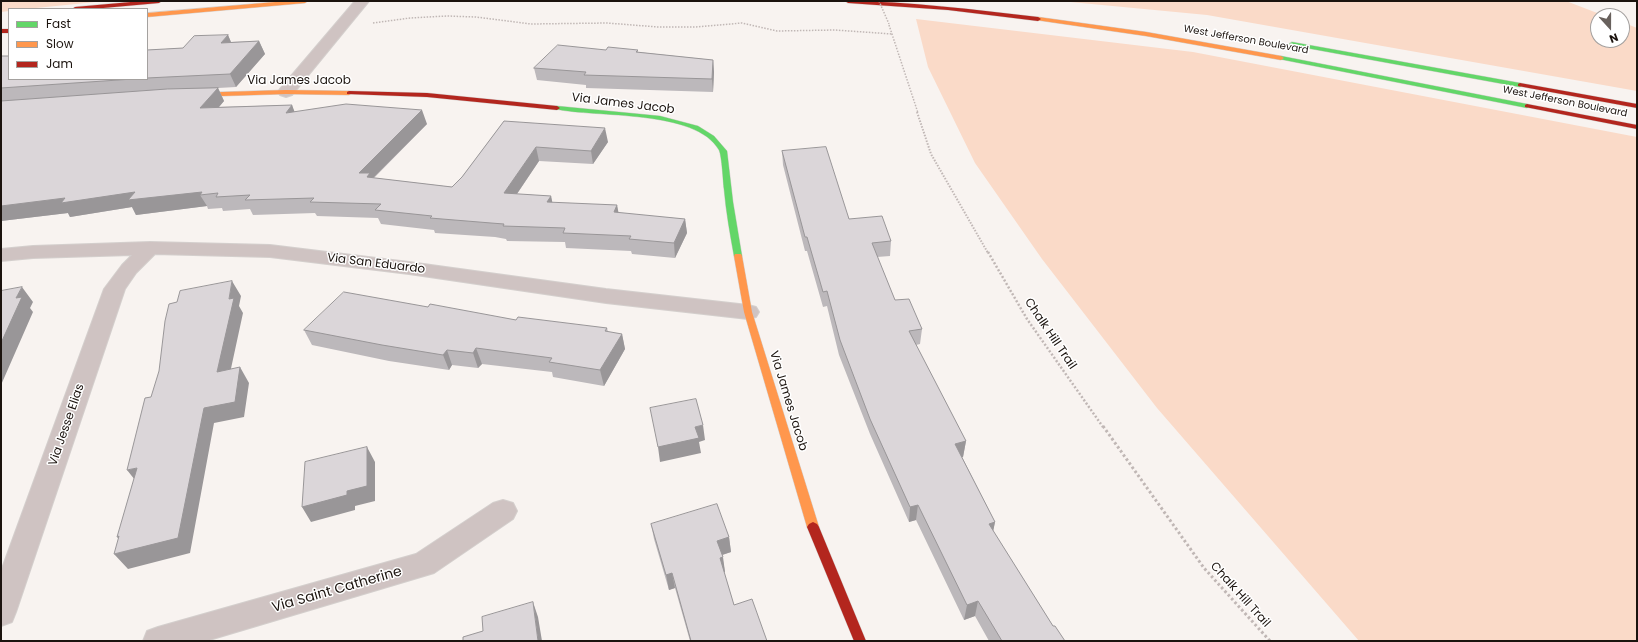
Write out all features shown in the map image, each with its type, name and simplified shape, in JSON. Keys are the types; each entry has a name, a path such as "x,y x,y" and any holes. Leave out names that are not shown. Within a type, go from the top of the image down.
{"main road":[{"path":"86,8 159,1"},
{"path":"148,15 305,1"},
{"name":"West Jefferson Boulevard","path":"848,1 976,12 1107,28 1274,55 1637,127"},
{"path":"1107,28 1109,17"},
{"name":"West Jefferson Boulevard","path":"1281,42 1637,106"},
{"name":"Via James Jacob","path":"182,96 286,92 427,95 660,118 696,127 712,137 723,151 729,202 748,312 812,521 860,641"}],"street":[{"path":"286,92 362,1"},
{"name":"Via San Eduardo","path":"1,255 33,252 150,248 270,252 409,268 606,296 748,312"},
{"name":"Via Jesse Elias","path":"1,612 115,289 129,269 150,248"},
{"name":"Via Saint Catherine","path":"158,641 424,564 503,512"}],"path":[{"name":"Chalk Hill Trail","path":"879,1 889,24 931,154 1027,319 1204,568 1270,641"},
{"path":"367,24 410,18 447,16 476,17 531,24 607,23 658,27 742,23 777,31 835,30 892,34"}],"shaded area":[{"path":"1,1 106,1 36,8 8,8 8,11 1,12"},
{"path":"1060,1 1566,1 1590,10 1590,48 1630,48 1630,25 1637,28 1637,91 1207,15"},
{"path":"916,19 1193,52 1637,137 1637,641 1359,641 1157,408 1042,259 975,163 928,67"}],"building":[{"path":"228,35 221,43 259,41 230,74 148,78 148,50 183,48 194,36"},
{"path":"558,45 606,50 608,47 638,50 636,52 713,60 712,79 584,75 586,72 534,68"},
{"path":"1,56 8,56 8,80 118,80 1,88"},
{"path":"218,88 200,108 292,105 286,113 346,104 422,110 359,173 370,173 367,177 452,187 462,177 504,121 605,128 591,151 536,147 504,193 551,196 547,202 617,205 614,212 685,219 674,243 629,239 631,236 563,233 565,228 503,226 504,224 430,218 432,216 375,210 381,204 310,202 314,198 245,200 250,195 216,197 218,193 200,195 202,192 128,200 135,192 61,203 65,198 1,206 1,101 167,89"},
{"path":"826,147 849,219 882,216 891,241 872,243 895,300 909,299 922,329 909,331 966,441 955,444 995,522 989,524 1053,626 1055,626 1065,641 1002,641 978,601 967,605 918,505 910,507 870,419 840,340 827,291 823,292 807,237 805,237 782,151"},
{"path":"232,281 229,299 234,298 217,372 240,367 235,402 204,408 178,538 114,554 119,536 117,537 137,468 127,470 145,398 151,397 159,371 165,321 169,304 177,302 180,291"},
{"path":"22,287 16,298 22,297 1,343 1,291"},
{"path":"344,292 428,307 430,304 516,320 518,317 607,328 605,331 622,334 600,370 549,362 552,358 476,348 473,353 447,350 443,355 304,330"},
{"path":"696,399 703,425 695,427 699,438 658,447 650,408"},
{"path":"367,447 367,486 347,491 347,495 302,507 305,462"},
{"path":"717,504 729,537 717,541 723,557 720,558 734,605 752,599 767,641 691,641 672,573 666,575 651,524"},
{"path":"533,602 538,641 463,641 463,637 483,631 482,617"}],"traffic: fast":[{"path":"1292,44 1520,85"},
{"path":"1281,58 1527,106"},
{"path":"557,108 660,118 696,127 712,137 723,151 729,202 738,256"}],"traffic: slow":[{"path":"148,15 305,1"},
{"path":"1038,19 1146,34 1281,58"},
{"path":"191,95 286,92 349,93"},
{"path":"738,256 748,312 813,527"}],"traffic: jam":[{"path":"86,8 159,1"},
{"path":"848,1 948,8 1038,19"},
{"path":"1,31 8,31"},
{"path":"1520,85 1637,106"},
{"path":"349,93 427,95 557,108"},
{"path":"1527,106 1637,127"},
{"path":"813,527 860,641"}]}
